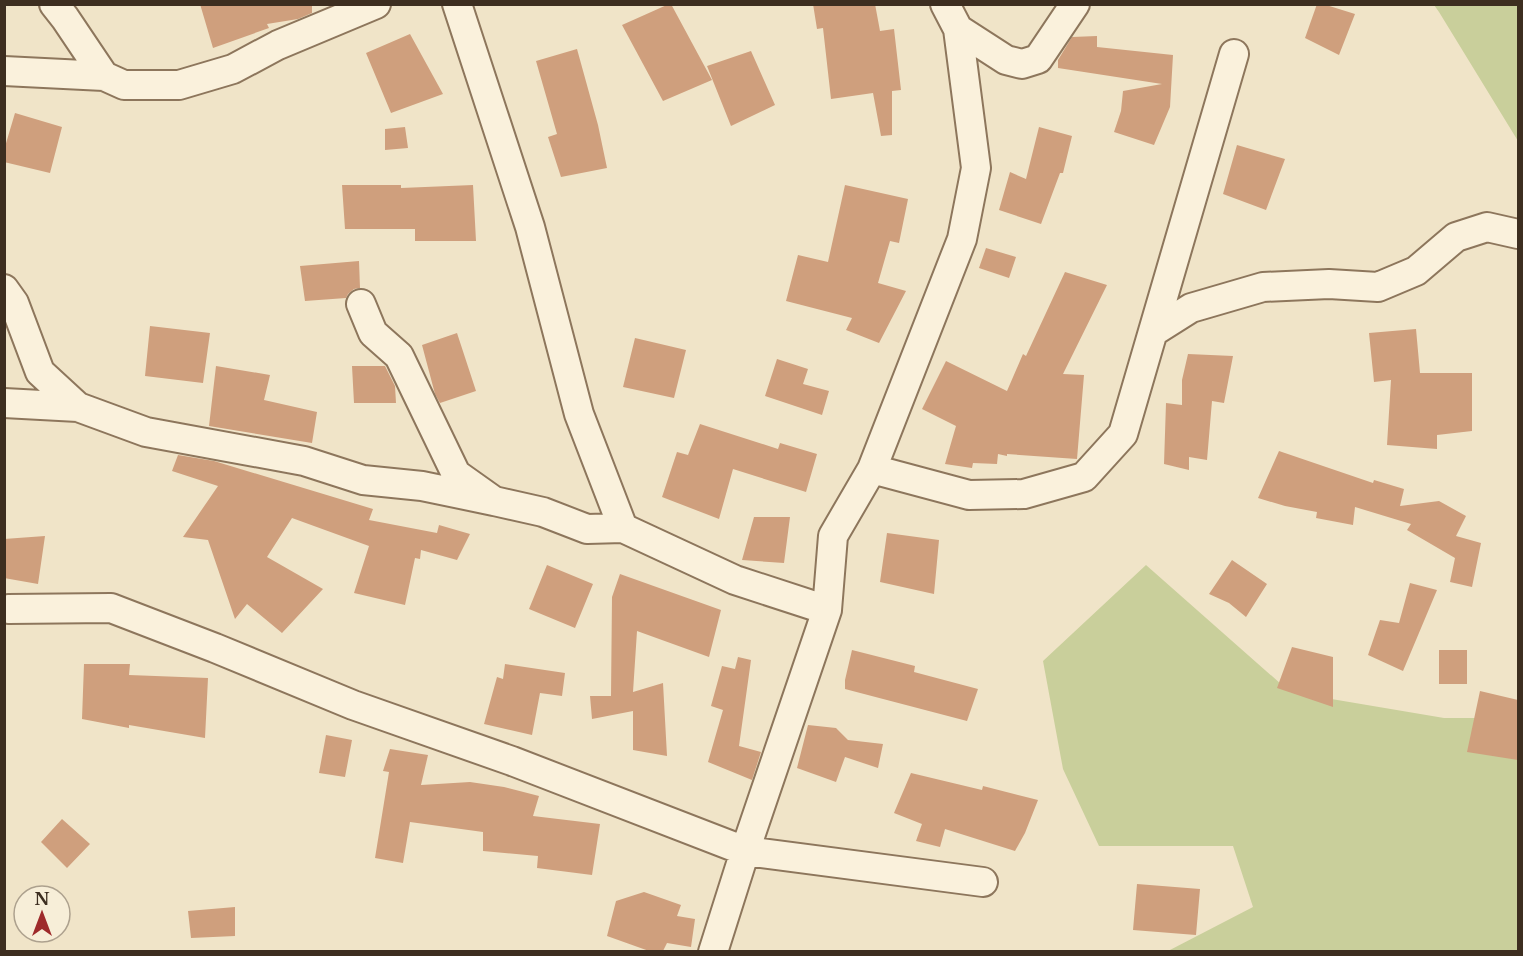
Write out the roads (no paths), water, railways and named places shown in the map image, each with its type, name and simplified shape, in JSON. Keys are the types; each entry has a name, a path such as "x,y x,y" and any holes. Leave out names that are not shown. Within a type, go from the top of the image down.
{"street":[{"path":"54,4 104,76"},
{"path":"4,71 104,76 124,85 179,85 233,69 278,45 375,4"},
{"path":"458,4 530,227 579,414 623,528"},
{"path":"952,17 1006,60 1022,64 1038,59 1075,4"},
{"path":"713,951 826,610 834,536 872,469 962,239 976,168 952,17"},
{"path":"872,469 969,495 1023,494 1084,477 1123,434 1234,54"},
{"path":"1153,332 1191,308 1263,287 1329,284 1378,287 1416,271 1456,237 1487,227 1518,234"},
{"path":"4,289 14,303 40,372 78,407"},
{"path":"361,304 373,333 399,356 456,474 494,501"},
{"path":"4,403 78,407 146,432 304,461 363,480 422,486 494,501 543,512 587,530 623,528 735,580 826,610"},
{"path":"8,609 111,608 353,705 512,761 745,851 983,882"}]}
